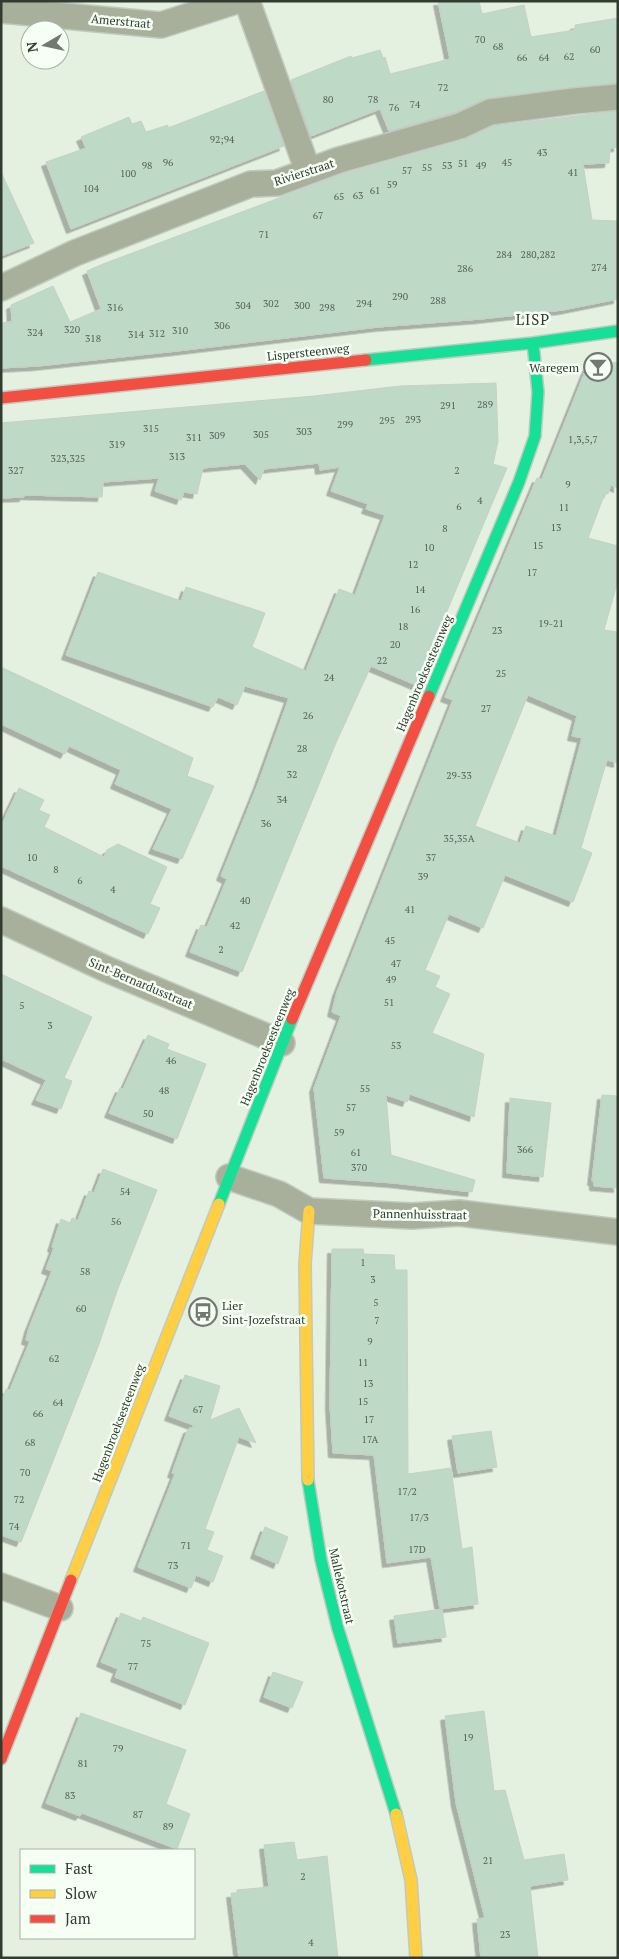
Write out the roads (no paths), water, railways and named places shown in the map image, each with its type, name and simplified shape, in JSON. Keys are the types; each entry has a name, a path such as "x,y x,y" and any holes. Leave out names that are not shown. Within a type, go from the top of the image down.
{"street":[{"name":"Amerstraat","path":"1,10 161,25 236,1"},
{"path":"247,1 308,171"},
{"name":"Rivierstraat","path":"1,288 75,253 251,184 276,183 363,153 460,126 490,112 574,101 618,98"},
{"name":"Lispersteenweg","path":"1,398 533,343 618,331"},
{"name":"Hagenbroeksesteenweg","path":"1,1759 282,1043 520,482 536,436 538,392 533,343"},
{"name":"Sint-Bernardusstraat","path":"1,920 106,969 282,1043"},
{"name":"Pannenhuisstraat","path":"230,1177 280,1194 309,1210 412,1216 459,1213 618,1232"},
{"name":"Mallekotstraat","path":"309,1210 305,1264 308,1475 321,1560 338,1629 394,1799 411,1880 416,1958"},
{"path":"1,1586 60,1608"}],"place":[{"name":"Waregem","path":"598,367"},
{"name":"Lier Sint-Jozefstraat","path":"203,1312"}],"district":[{"name":"LISP","path":"533,319"}]}
